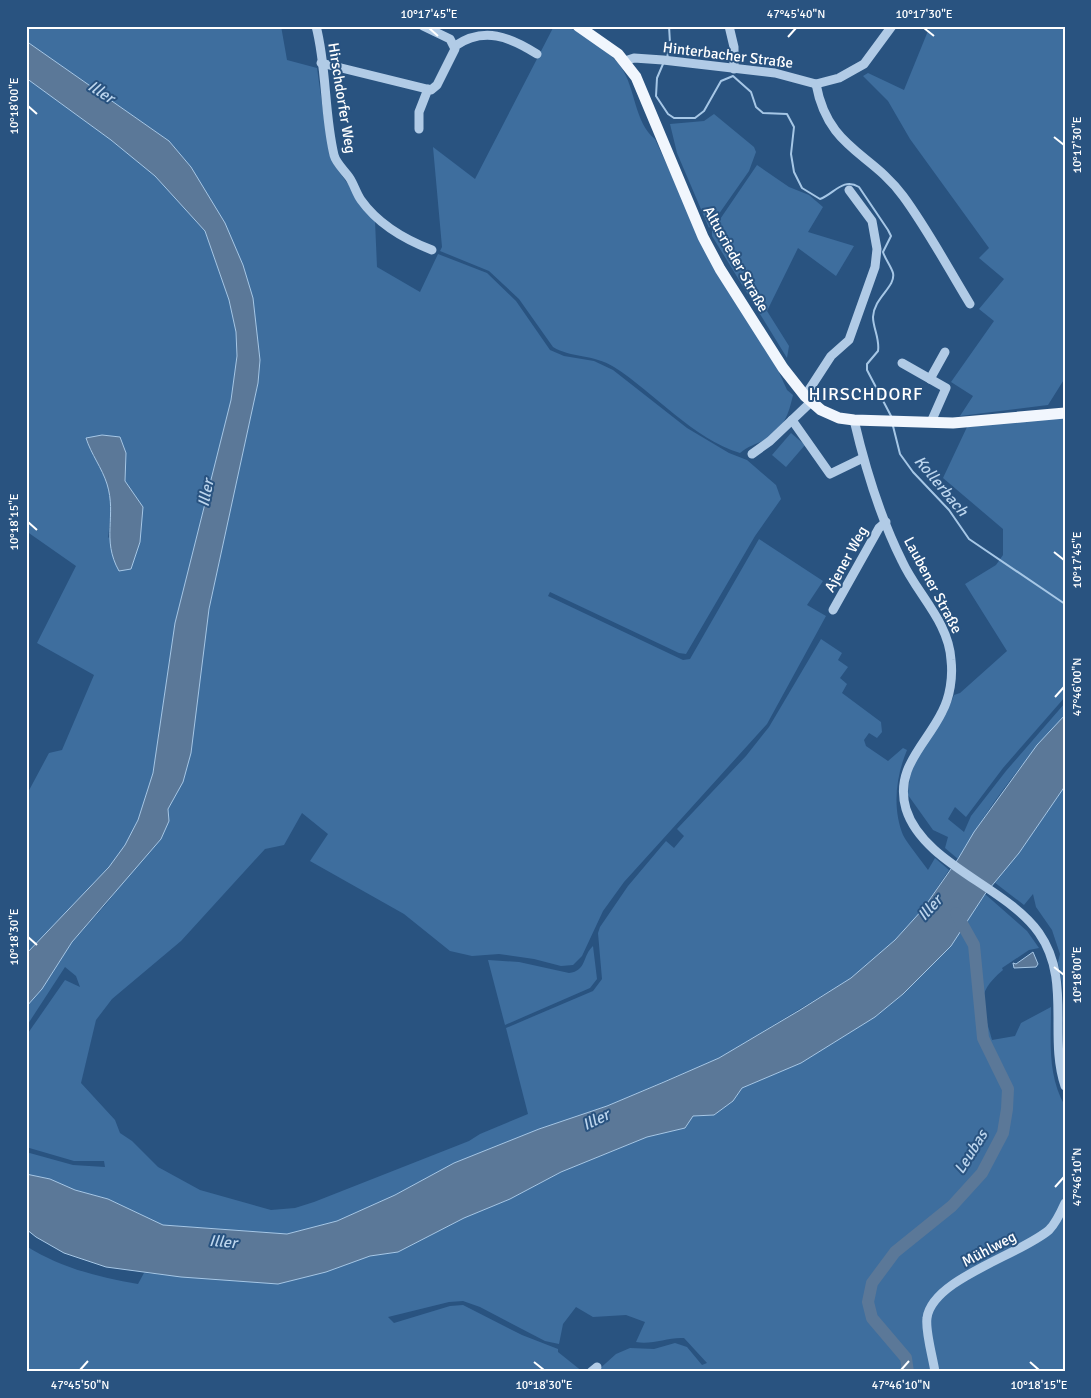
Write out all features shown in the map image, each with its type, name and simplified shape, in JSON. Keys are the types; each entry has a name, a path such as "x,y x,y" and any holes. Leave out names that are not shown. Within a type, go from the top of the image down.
{"main road":[{"name":"Altusrieder Straße","path":"578,26 608,46 625,61 636,77 681,186 720,269 766,344 808,399 829,415 854,420 954,423 1065,412"}],"street":[{"name":"Hirschdorfer Weg","path":"316,26 326,105 337,162 355,186 360,198 378,219 412,242 432,250"},
{"path":"321,63 390,78 428,89 437,86 454,52 455,46 450,39 423,26"},
{"path":"729,26 734,47 734,69"},
{"path":"889,27 864,64 839,78 816,84 818,98 836,133 903,195 970,304"},
{"path":"455,46 468,39 502,35 536,54"},
{"name":"Hinterbacher Straße","path":"625,61 634,58 663,60 775,73 816,84"},
{"path":"419,129 419,112 428,89"},
{"path":"752,454 760,450 792,420 808,399 831,356 849,340 875,266 877,249 872,221 849,190"},
{"path":"930,379 946,352"},
{"path":"902,363 946,388 930,422"},
{"path":"792,420 830,474 863,458"},
{"name":"Laubener Straße","path":"854,420 863,458 886,522 911,581 939,622 950,648 952,662 948,698 938,720 908,765 904,800 910,819 924,840 1033,925 1047,946 1052,958 1058,987 1059,1059 1065,1086"},
{"name":"Ajener Weg","path":"833,610 879,528 886,522"},
{"name":"Mühlweg","path":"935,1372 926,1319 934,1302 952,1283 1008,1255 1050,1229 1065,1203"}],"shaded area":[{"path":"26,26 281,26 287,60 317,68 329,154 334,165 375,221 377,267 420,292 438,254 487,273 516,301 550,350 564,356 594,361 613,370 687,428 729,453 747,460 776,485 781,499 755,536 686,654 679,653 550,592 548,596 683,660 690,659 759,539 823,581 807,605 826,616 767,724 624,882 603,911 582,956 573,965 561,966 534,959 499,954 472,956 450,951 404,914 310,861 328,834 302,813 284,845 265,849 181,941 112,999 96,1020 81,1083 115,1120 120,1133 132,1141 158,1167 200,1190 271,1210 295,1208 314,1202 469,1141 480,1134 528,1114 506,1028 593,991 602,979 598,933 600,927 628,886 666,841 674,848 684,836 677,829 746,756 769,727 821,639 842,653 838,660 848,667 840,678 847,684 842,693 881,722 882,732 877,738 869,733 864,740 866,746 888,761 903,748 907,750 900,770 897,792 897,814 903,835 928,870 935,858 949,870 923,909 895,940 851,978 719,1058 607,1106 539,1129 454,1163 395,1195 337,1221 287,1234 163,1225 108,1199 75,1190 50,1179 26,1174 26,1152 73,1165 105,1167 104,1161 74,1161 26,1147 26,1036 65,980 80,987 76,976 65,967 26,1027 26,1007 42,989 72,942 107,903 169,821 168,809 191,753 209,609 258,383 260,360 256,335 191,167 169,141 26,41"},
{"path":"554,26 570,28 583,35 611,56 621,67 630,85 643,124 655,139 700,237 778,370 787,390 793,395 788,414 778,430 768,438 740,453 706,437 614,367 598,360 567,353 553,347 519,299 489,271 440,251 442,247 433,147 475,179"},
{"path":"930,26 1065,26 1065,378 1048,405 960,416 973,396 951,382 994,321 979,309 1004,279 979,258 989,248 910,139 888,101 863,76 868,73 904,90"},
{"path":"26,78 111,140 155,176 205,231 229,300 236,332 237,356 231,400 175,623 153,773 138,820 125,845 109,867 26,954 26,796 49,753 62,750 94,675 37,643 76,566 26,531","holes":["120,437 126,453 125,481 143,507 108,538 109,491 105,478 86,439"]},
{"path":"714,114 754,147 756,152 749,171 709,228 677,153 670,124 704,121"},
{"path":"757,165 789,187 809,195 823,207 808,232 854,246 836,276 798,248 767,311 789,346 787,358 712,236 712,231"},
{"path":"1065,417 1065,697 1003,768 966,817 955,807 948,819 964,832 971,816 1006,771 1065,703 1065,715 1007,784 958,859 945,848 948,837 933,830 908,795 909,782 913,764 919,752 945,713 954,695 960,693 1007,651 965,584 996,565 1003,555 1003,529 943,478 967,427"},
{"path":"791,433 805,445 786,467 772,455"},
{"path":"1065,786 1065,1069 1063,989 1058,962 1060,954 1052,930 1036,907 1033,894 1024,905 994,882 1019,853"},
{"path":"985,894 1027,931 1039,948 1029,950 1002,968 1003,970 987,987 983,1002 992,1040 1015,1036 1021,1023 1051,1007 1051,1057 1055,1082 1065,1106 1065,1372 596,1372 616,1354 630,1348 654,1349 675,1343 687,1347 702,1365 707,1363 684,1338 636,1342 645,1322 626,1315 593,1317 576,1307 563,1324 559,1344 545,1341 480,1307 463,1301 449,1302 388,1317 394,1323 450,1306 463,1305 522,1335 558,1349 558,1352 583,1372 26,1372 26,1246 39,1254 80,1271 138,1284 144,1273 278,1284 326,1272 370,1255 398,1252 464,1218 510,1199 561,1172 647,1137 685,1128 693,1116 714,1115 733,1101 742,1088 801,1063 875,1017 903,994 951,946"},
{"path":"593,946 597,979 590,988 505,1025 488,960 519,962 569,973 575,972 582,966"}],"water":[{"path":"26,41 169,141 191,167 225,223 243,265 253,298 260,360 258,383 209,609 191,753 183,782 168,809 169,821 161,839 72,942 42,989 26,1007 26,954 109,867 125,845 138,820 153,773 175,623 231,400 237,356 236,332 229,300 205,231 155,176 111,140 26,78"},
{"path":"102,435 120,437 126,453 125,481 143,507 140,542 131,569 119,571 114,559 110,538 110,496 107,484 86,438"},
{"name":"Iller","path":"1065,715 1065,786 1019,853 985,894 951,946 903,994 875,1017 801,1063 742,1088 733,1101 714,1115 693,1116 685,1128 647,1137 561,1172 510,1199 464,1218 398,1252 370,1256 326,1272 278,1284 181,1277 106,1267 64,1253 26,1229 26,1174 50,1179 75,1190 108,1199 163,1225 287,1234 337,1221 395,1195 454,1163 539,1129 607,1106 719,1058 851,978 895,940 923,909 958,859 974,832 1037,745"},
{"path":"1033,952 1038,964 1036,967 1014,968 1013,963 1016,964"}],"waterway":[{"name":"Kollerbach","path":"667,58 670,43 669,26"},
{"name":"Kollerbach","path":"663,64 657,78 656,96 668,114 674,118 695,118 704,111 721,81 733,76 751,92 756,107 763,113 787,114 794,127 791,154 794,172 802,188 820,199 843,185 853,184 859,187 888,230 891,236 883,252 892,270 893,278 874,310 873,321 878,351 867,364 867,370 891,416"},
{"name":"Kollerbach","path":"893,426 900,454 913,472 949,510 969,539 1065,604"},
{"name":"Leubas","path":"908,1372 906,1358 872,1318 868,1302 872,1283 895,1252 952,1206 982,1173 1003,1133 1007,1109 1008,1089 983,1038 974,945 956,913"}],"district":[{"name":"HIRSCHDORF","path":"866,394"}]}
